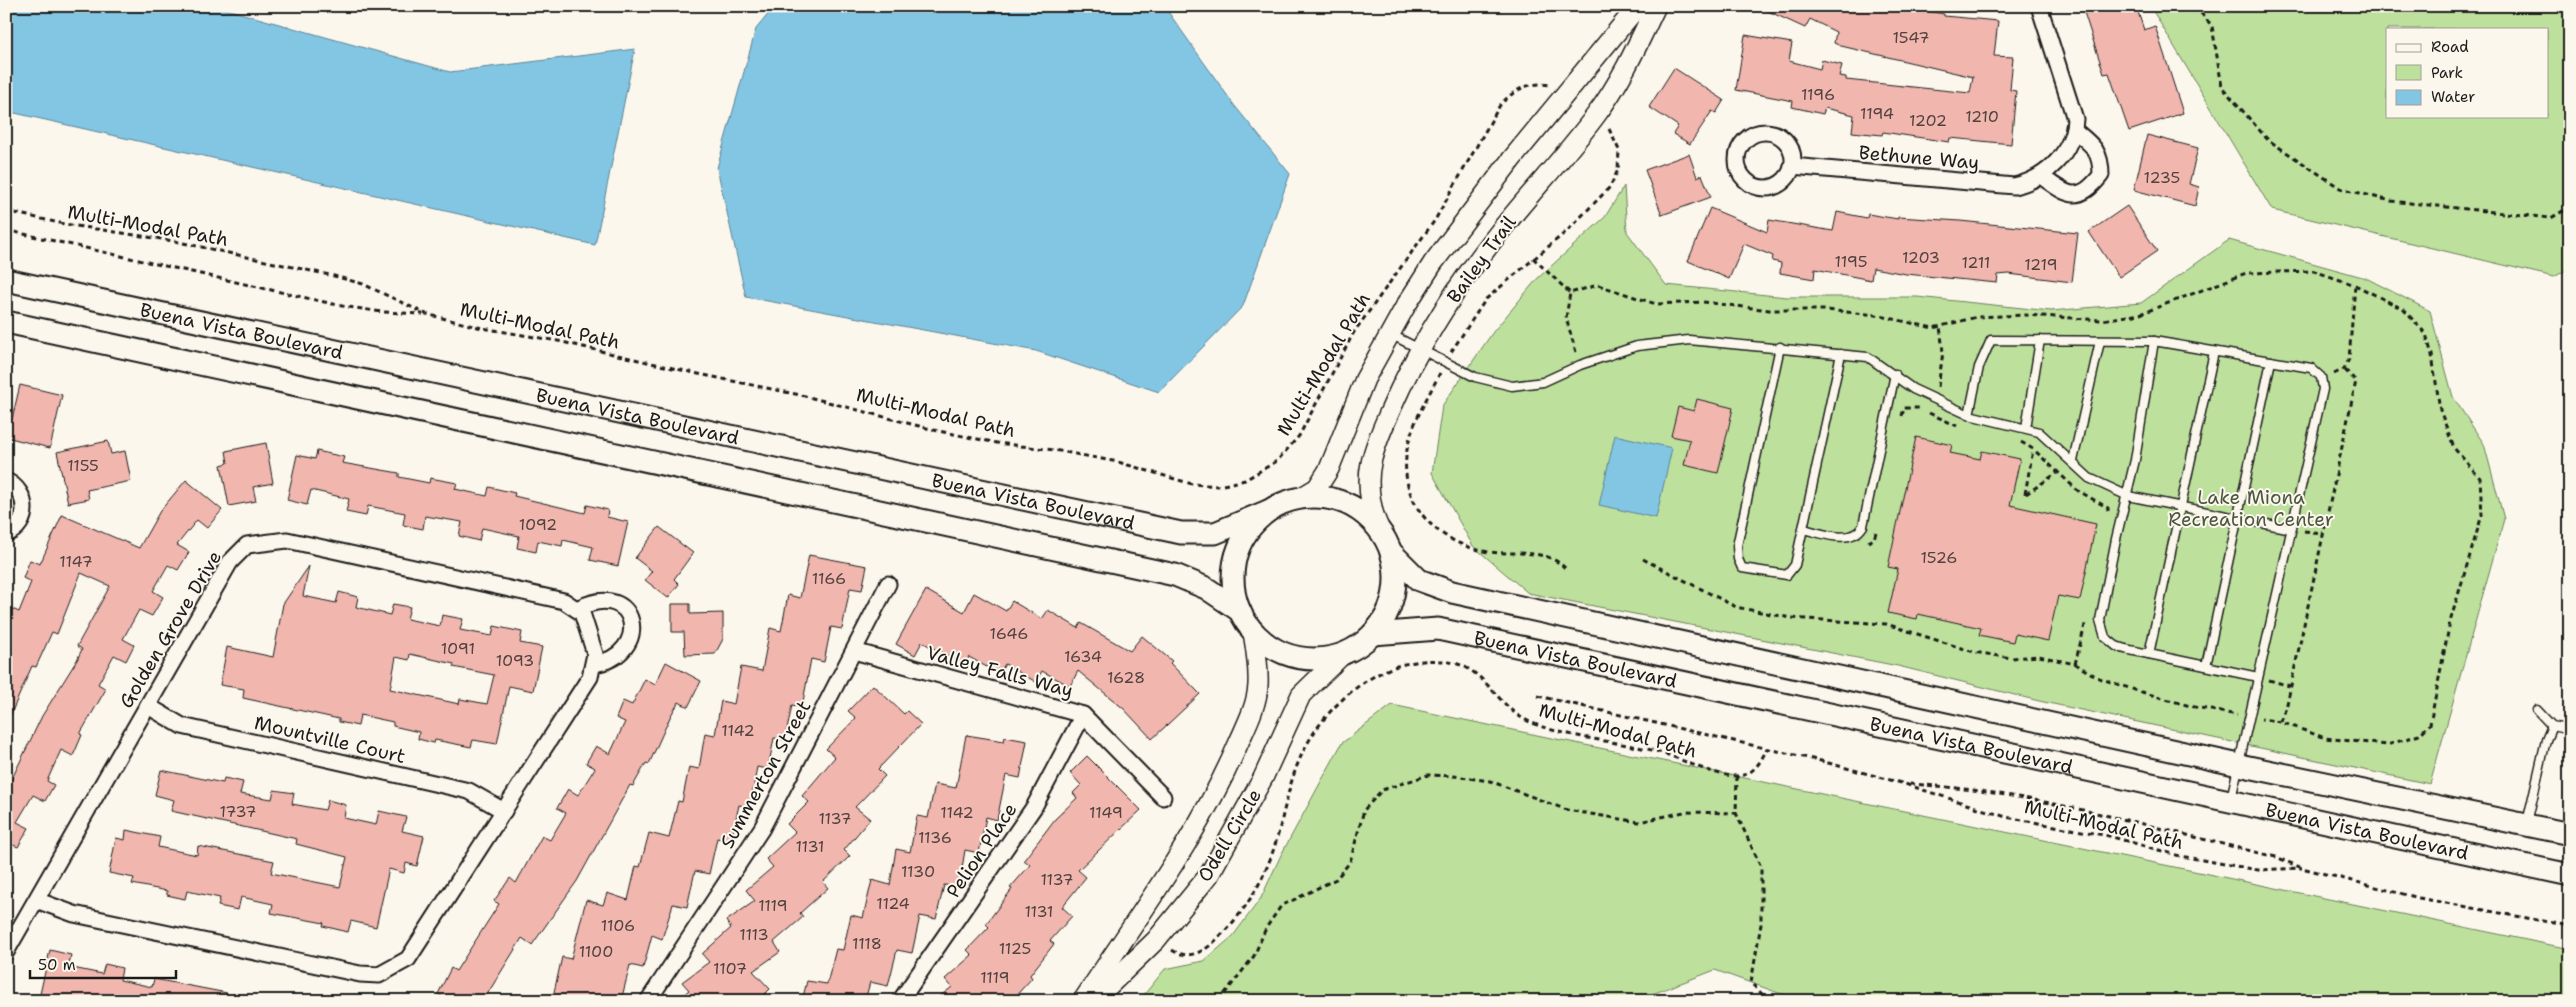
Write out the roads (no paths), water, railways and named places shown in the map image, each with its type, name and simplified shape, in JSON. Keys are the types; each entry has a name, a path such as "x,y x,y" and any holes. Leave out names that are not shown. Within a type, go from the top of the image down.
{"main road":[{"name":"Buena Vista Boulevard","path":"6,280 1181,533 1215,533 1268,511 1284,502 1302,498 1326,498 1348,504 1368,517 1387,544 1419,580 1452,592 2239,765 2570,834"},
{"name":"Buena Vista Boulevard","path":"6,322 1175,575 1206,588 1240,611"},
{"name":"Buena Vista Boulevard","path":"1268,511 1248,531 1236,556 1233,584 1240,611 1253,632 1272,648 1294,657 1318,660 1342,655 1358,646 1373,634 1385,616 1393,595 1395,573 1387,544"},
{"name":"Buena Vista Boulevard","path":"1373,634 1438,629 2570,875"}],"street":[{"name":"Bailey Trail","path":"1302,498 1317,488 1329,469 1365,379 1433,263 1467,216 1638,6"},
{"name":"Bailey Trail","path":"1387,544 1376,523 1370,489 1370,464 1376,444 1404,380 1442,312 1496,236 1596,116 1632,58 1656,6"},
{"path":"2039,6 2075,119 2074,130 2094,146 2101,158 2101,175 2086,192 2075,195 2065,193 2041,176"},
{"name":"Bethune Way","path":"1792,166 2014,186 2030,182 2048,171 2066,148 2074,130"},
{"path":"6,481 16,487 25,502 22,520 17,528 6,534"},
{"name":"Golden Grove Drive","path":"6,952 230,562 247,545 287,540 564,601 577,610"},
{"name":"Summerton Street","path":"648,1001 762,828 888,584"},
{"path":"36,900 74,914 360,974 379,975 408,959 590,677 594,664 592,646 582,613 577,610 593,601 607,600 618,604 631,618 631,634 628,645 621,652 605,662 594,664"},
{"name":"Odell Circle","path":"1083,1001 1205,812 1230,762 1251,715 1258,686 1258,661 1253,632"},
{"name":"Valley Falls Way","path":"854,652 1082,715 1163,797"},
{"name":"Odell Circle","path":"1093,1001 1156,940 1209,875 1263,778 1301,695 1342,655"},
{"name":"Mountville Court","path":"148,706 182,726 469,791 504,811"},
{"name":"Pelion Place","path":"900,1001 1034,807 1082,715"}],"lane":[{"path":"1390,334 1475,377 1512,386 1543,382 1580,366 1637,346 1689,340 1780,347 1868,357 1913,388 1969,415 2039,432 2073,461 2089,478 2128,496 2291,529"},
{"path":"1969,415 1979,367 1991,340 2154,341 2311,368 2320,377 2323,389 2231,801"},
{"path":"2026,428 2040,340"},
{"path":"2073,461 2100,340"},
{"path":"2154,341 2145,409 2128,496 2116,539 2100,620 2105,637 2116,646 2258,677"},
{"path":"1780,347 1738,546 1738,559 1742,568 1787,575 1795,565 1841,354"},
{"path":"2149,654 2214,352"},
{"path":"2206,666 2271,361"},
{"path":"1803,529 1849,538 1855,535 1863,526 1895,374"},
{"path":"2537,710 2552,726 2570,730"},
{"path":"2526,825 2546,740 2552,726"}],"water":[{"path":"6,6 215,6 450,72 635,49 595,245 6,111"},
{"path":"775,6 1164,6 1234,105 1290,174 1243,306 1159,392 1036,351 746,297 717,168 756,29"},
{"path":"1615,435 1672,448 1656,518 1599,505"}],"park label":[{"name":"Lake Miona Recreation Center","path":"2251,508"}]}
